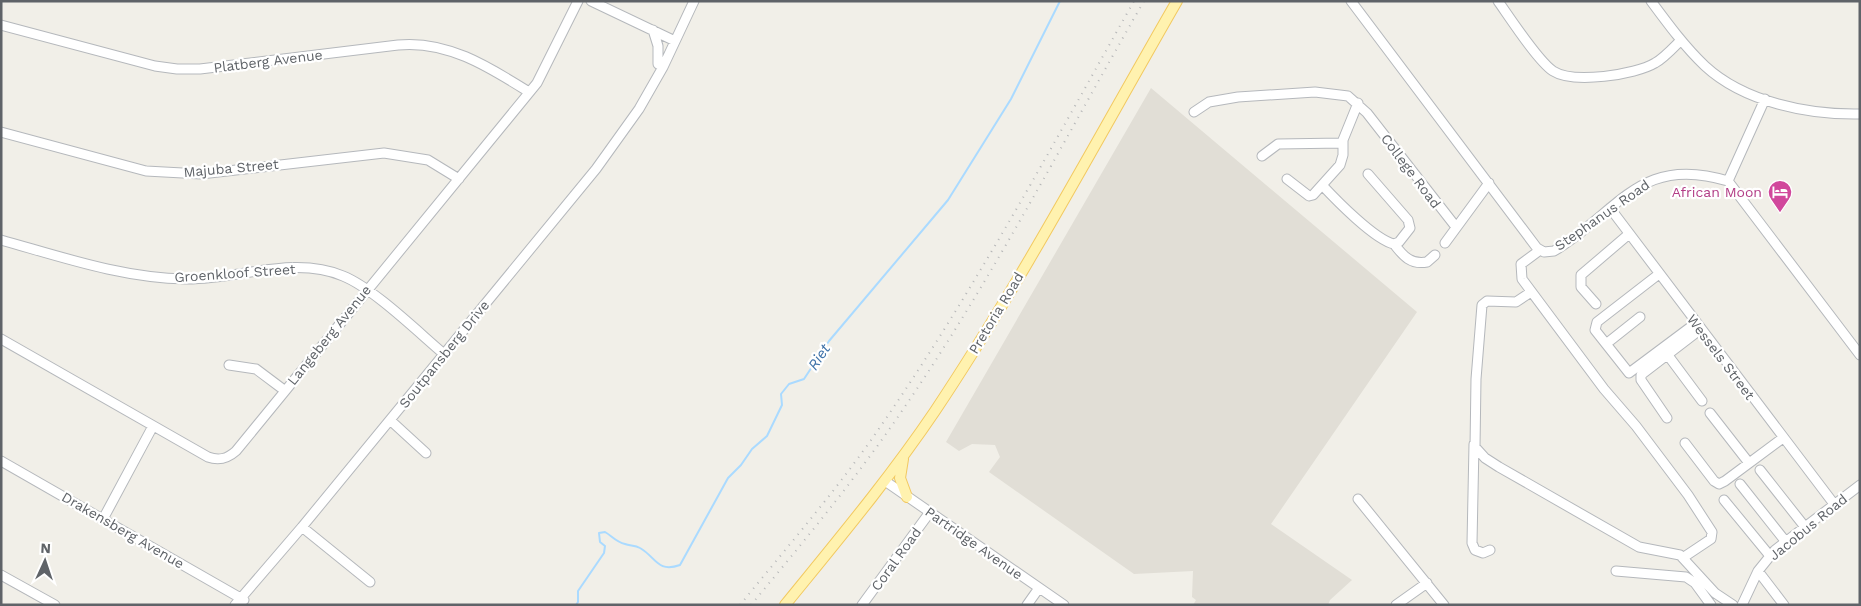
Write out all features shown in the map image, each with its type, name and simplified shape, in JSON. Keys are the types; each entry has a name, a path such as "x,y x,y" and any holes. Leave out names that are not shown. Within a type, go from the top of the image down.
{"main road":[{"name":"Pretoria Road","path":"785,605 885,481 960,372 1177,1"},
{"path":"905,453 900,478 907,497"}],"street":[{"name":"Langeberg Avenue","path":"1,339 208,457 223,459 236,451 366,289 459,179 529,92 541,76 578,1"},
{"path":"591,1 672,40"},
{"name":"Soutpansberg Drive","path":"242,600 596,169 636,113 672,40 688,1"},
{"name":"Soutpansberg Drive","path":"636,113 658,64 694,1"},
{"name":"Stephanus Road","path":"1351,1 1540,250 1551,252 1558,248 1646,183 1667,175 1688,173 1728,181"},
{"path":"1498,1 1550,68 1566,76 1596,77 1643,68 1659,61 1681,40"},
{"path":"1651,1 1681,40 1714,73 1765,99 1823,113 1860,114"},
{"name":"Platberg Avenue","path":"1,25 155,66 177,69 200,69 408,44 423,44 452,51 492,69 529,92"},
{"path":"653,30 658,46 658,64"},
{"path":"1194,112 1204,105 1218,100 1304,92 1341,94 1358,103 1342,143 1343,155 1340,165 1322,185 1309,196 1287,179"},
{"path":"1765,99 1728,181 1860,355"},
{"name":"College Road","path":"1358,103 1456,227"},
{"name":"Majuba Street","path":"1,132 146,171 201,174 384,153 428,160 459,179"},
{"path":"1262,156 1275,145 1281,144 1342,143"},
{"path":"1368,174 1408,220 1410,228 1408,232 1394,244"},
{"path":"1445,243 1489,184"},
{"path":"1322,185 1359,220 1387,242 1394,244 1403,257 1415,262 1427,262 1435,255"},
{"name":"Wessels Street","path":"1610,208 1834,504"},
{"path":"1596,304 1579,283 1581,276 1629,234"},
{"name":"Groenkloof Street","path":"1,240 141,276 192,279 294,268 313,268 344,276 366,289 444,354"},
{"path":"1540,250 1520,267 1522,279 1604,389 1636,426 1710,528 1711,539 1684,558"},
{"path":"1659,274 1595,324 1595,330 1627,371 1631,373 1698,326"},
{"path":"1490,550 1483,553 1475,550 1472,544 1474,444 1482,305 1487,301 1516,302 1531,292"},
{"path":"1606,344 1640,317"},
{"path":"1668,418 1640,378 1643,372 1667,354 1698,326"},
{"path":"1667,354 1702,400"},
{"path":"229,365 256,368 284,390"},
{"path":"1710,412 1749,463"},
{"path":"390,420 426,453"},
{"path":"103,519 153,426"},
{"path":"1684,443 1716,483 1723,483 1783,438"},
{"path":"1474,444 1479,453 1494,464 1639,546 1684,558 1714,593 1733,605"},
{"name":"Drakensberg Avenue","path":"1,461 242,600"},
{"path":"1760,470 1805,527"},
{"name":"Partridge Avenue","path":"885,481 1064,605"},
{"path":"1740,484 1786,542"},
{"name":"Jacobus Road","path":"1742,605 1758,572 1770,556 1860,485"},
{"path":"1358,499 1444,605"},
{"path":"1724,500 1770,556"},
{"name":"Coral Road","path":"862,605 930,512"},
{"path":"302,527 370,582"},
{"path":"1616,571 1686,577 1695,583 1711,605"},
{"path":"1758,572 1784,605"},
{"path":"1,575 55,605"},
{"path":"1396,605 1427,583"},
{"path":"1027,605 1039,588"}],"shaded area":[{"path":"1151,88 1417,312 1271,524 1352,580 1330,600 1328,605 1193,605 1196,600 1192,597 1193,571 1134,574 989,472 1000,457 995,445 972,444 959,451 946,442"}],"waterway":[{"name":"Riet","path":"576,605 578,602 578,591 604,553 605,546 600,542 599,533 605,532 619,542 640,548 661,566 672,567 680,565 728,478 741,465 752,449 767,436 782,405 781,394 789,384 804,379 829,341 948,200 1011,99 1060,1"}],"railway":[{"path":"740,605 845,475 878,430 947,326 1011,218 1134,1"},
{"path":"751,605 851,482 906,405 938,356 1029,205 1144,1"}],"place":[{"name":"African Moon","path":"1780,213"}]}
